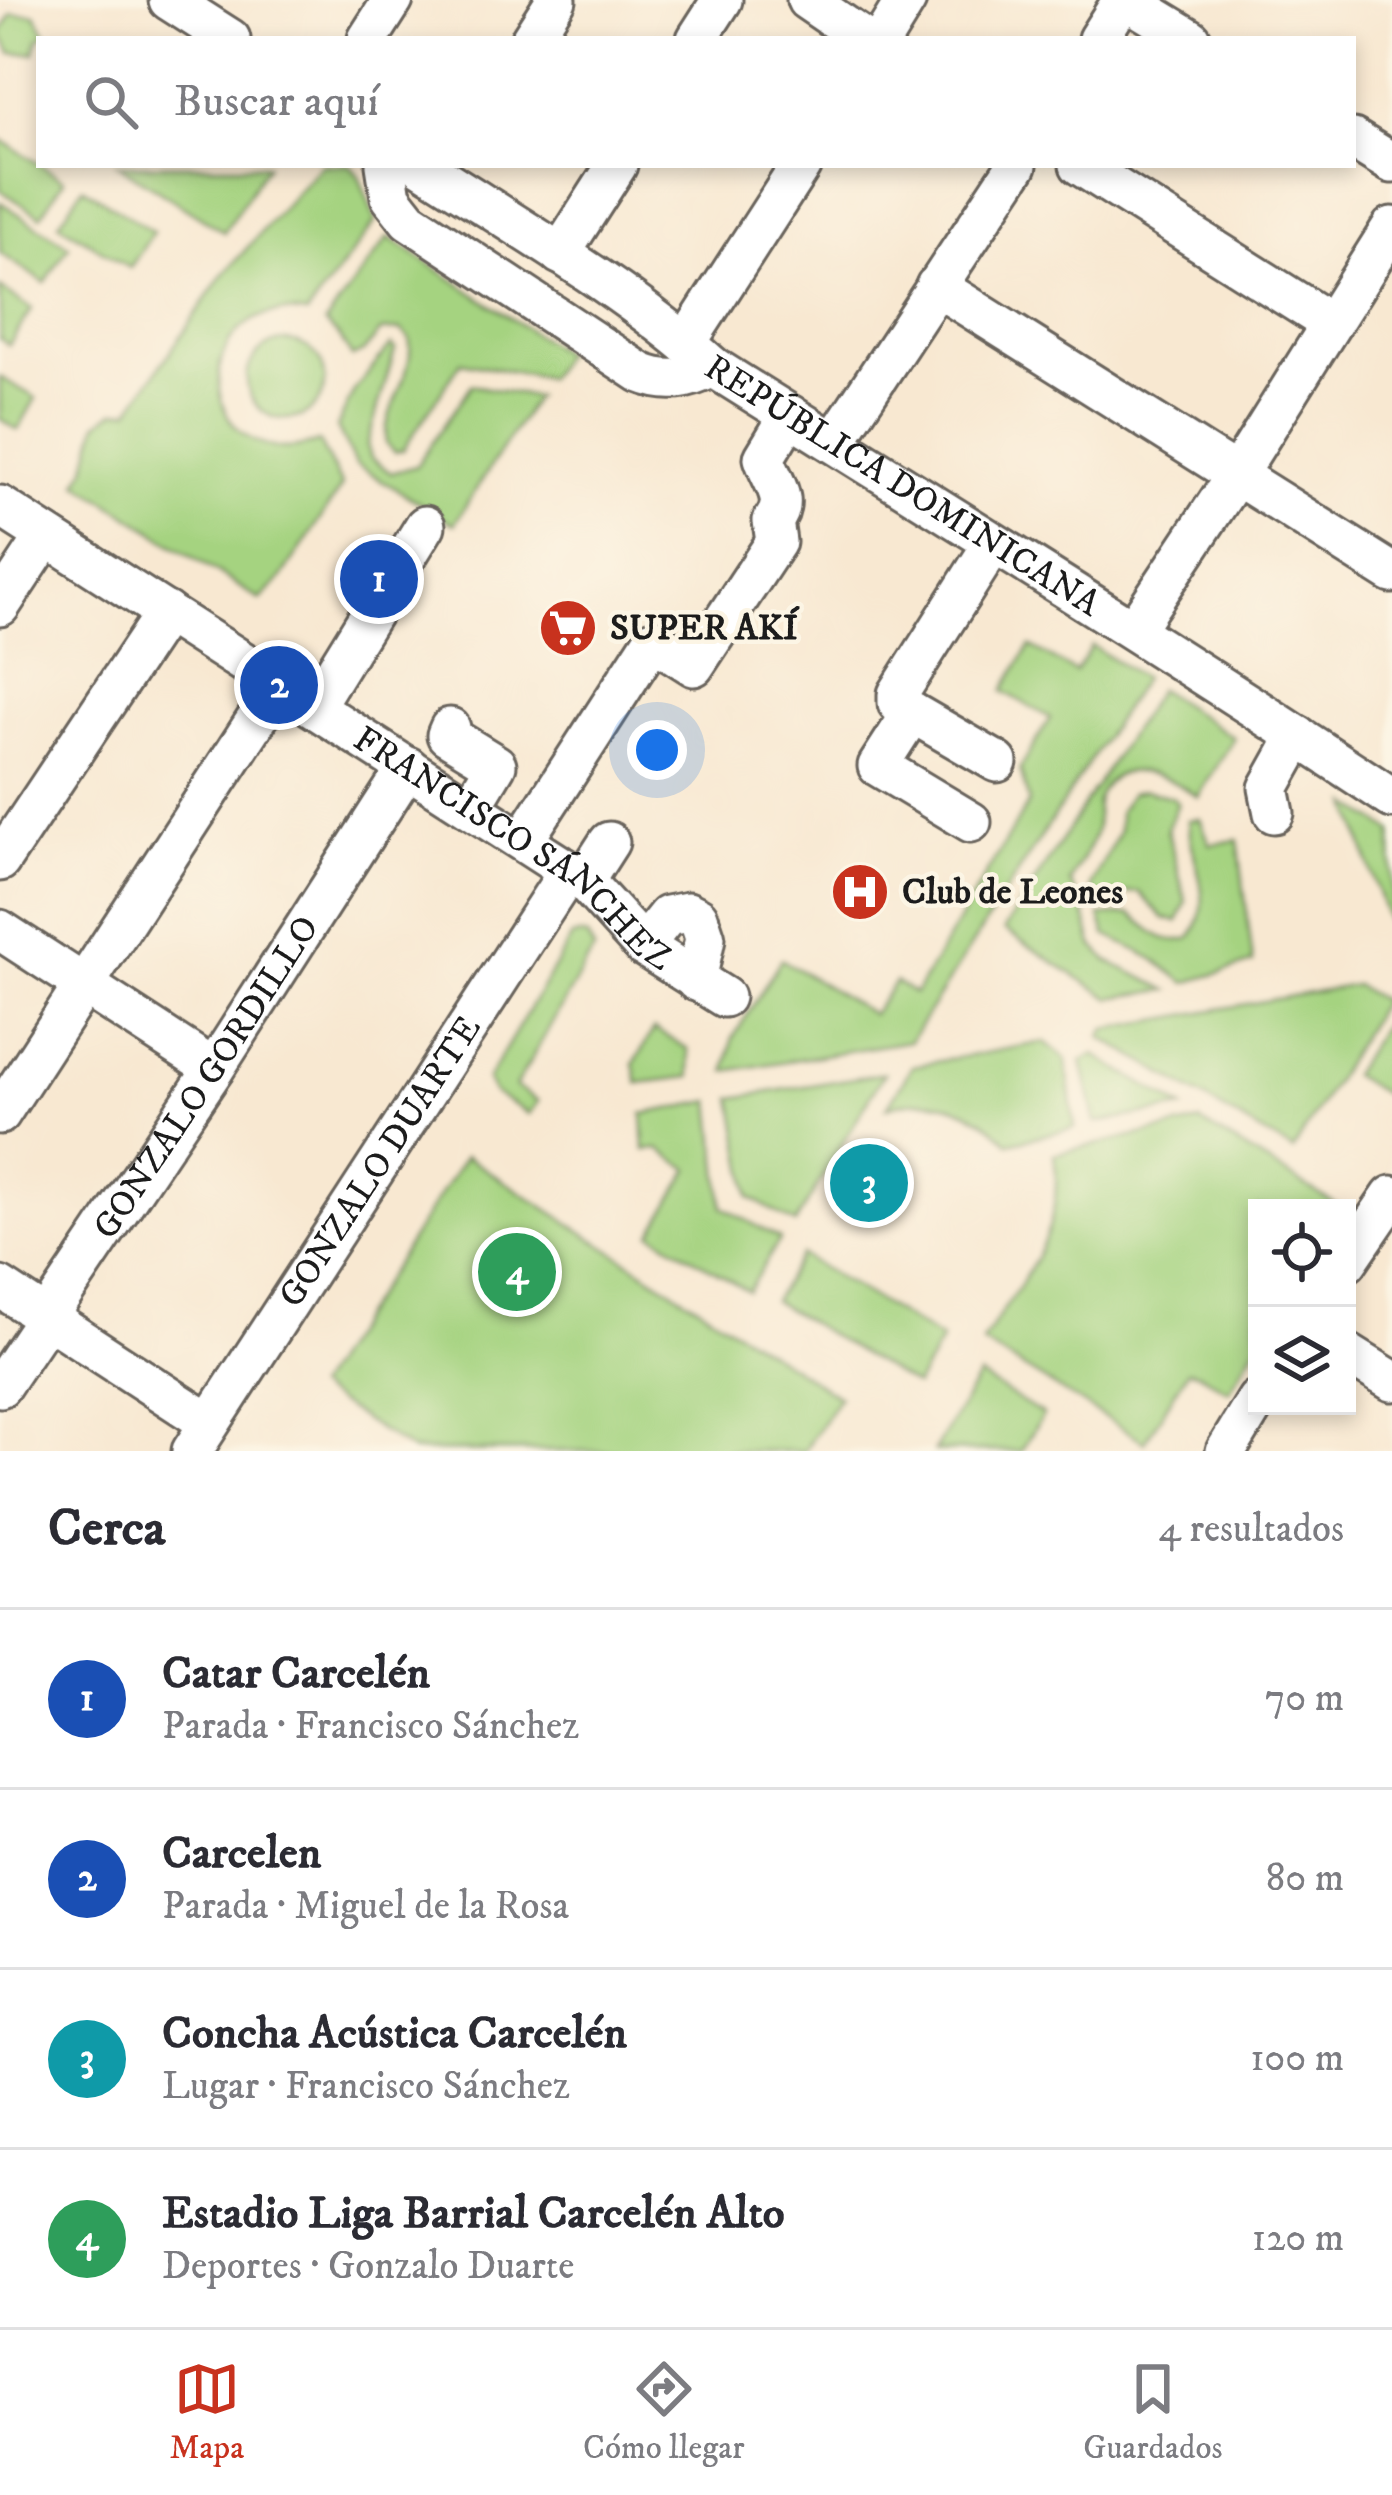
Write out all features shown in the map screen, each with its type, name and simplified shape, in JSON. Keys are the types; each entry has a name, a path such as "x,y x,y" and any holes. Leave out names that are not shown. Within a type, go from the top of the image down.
{"street":[{"path":"169,0 220,21"},
{"path":"370,36 393,0"},
{"path":"533,36 556,0"},
{"path":"699,36 722,0"},
{"path":"807,0 860,36"},
{"path":"884,36 906,0"},
{"path":"1100,36 1125,0 1186,36"},
{"path":"1356,141 1392,163"},
{"path":"386,168 391,197 409,220 640,373 661,381 689,379 799,168"},
{"path":"560,254 615,168"},
{"path":"835,441 1015,168"},
{"path":"1085,168 1330,323"},
{"name":"REPÚBLICA DOMINICANA","path":"436,169 790,416 1134,629 1392,798"},
{"path":"1134,629 1238,474 1392,227"},
{"path":"936,286 1392,573"},
{"path":"523,841 653,640 694,666 776,542 773,520 781,497 764,458 790,416"},
{"name":"FRANCISCO SÁNCHEZ","path":"0,506 577,876 643,946 710,989 706,938 698,917 688,912 667,916 643,946"},
{"path":"314,706 425,526"},
{"path":"0,606 46,536"},
{"path":"993,544 898,694 898,703 997,762"},
{"path":"0,861 166,612"},
{"path":"0,1114 280,685"},
{"path":"912,712 878,766 970,822"},
{"path":"450,728 447,735 496,765 471,808"},
{"path":"1274,813 1269,788 1298,736"},
{"name":"GONZALO GORDILLO","path":"0,1387 214,1069 408,767"},
{"name":"GONZALO DUARTE","path":"201,1437 577,876 608,842"},
{"path":"0,930 214,1069"},
{"path":"1356,1249 1392,1196"},
{"path":"0,1287 46,1316 201,1437"},
{"path":"1356,1359 1392,1381"},
{"path":"1229,1450 1249,1415"}],"green space":[{"path":"12,14 35,14 46,34 36,36 34,53 11,53 1,33"},
{"path":"0,139 36,162 36,168 45,168 64,180 41,216 0,190"},
{"path":"123,168 265,168 224,232"},
{"path":"318,168 352,168 359,176 376,221 307,314 266,315 238,331 223,356 219,386 227,414 246,436 277,447 319,442 342,486 281,579 260,600 78,483 98,423 115,411 130,410 223,275"},
{"path":"83,187 153,232 130,268 59,223"},
{"path":"0,202 69,246 45,283 0,253"},
{"path":"389,237 563,353 547,378 461,362 403,450 395,452 386,444 386,431 408,364 409,338 401,330 381,331 363,352 352,357 325,323"},
{"path":"0,288 32,309 9,345 0,339"},
{"path":"286,341 313,353 325,380 313,407 286,419 259,407 247,380 259,353"},
{"path":"391,345 395,349 367,445 371,458 391,473 416,466 471,385 535,397 454,524 355,464 337,427 354,391"},
{"path":"0,377 36,398 18,430 0,419"},
{"path":"1030,646 1075,672 1092,646 1143,678 910,1041 726,1071 732,1040 781,959 872,1014 895,982 915,994 1029,802 1020,769 1050,718 1003,691"},
{"path":"1158,689 1234,738 1198,797 1160,777 1132,772 1119,774 1099,795 1093,838 1070,882 1093,945 1108,961 1168,990 1110,998 1004,930"},
{"path":"1144,790 1178,803 1167,829 1186,902 1178,922 1163,918 1139,892 1094,896 1091,886 1119,831 1119,811 1131,793"},
{"path":"1350,804 1392,831 1392,915 1387,920"},
{"path":"1200,819 1210,844 1238,840 1253,963 1186,983 1154,959 1106,935 1100,916 1130,914 1163,938 1189,939 1198,925 1202,897 1188,820"},
{"path":"572,937 587,937 594,950 515,1087 538,1101 529,1114 494,1093 487,1080"},
{"path":"1355,985 1382,1001 1293,1151 1101,1037 1106,1029"},
{"path":"1384,1023 1392,1028 1392,1080 1384,1094 1352,1075"},
{"path":"654,1029 688,1049 691,1077 638,1083 634,1064"},
{"path":"1045,1042 1066,1059 1075,1128 1009,1143 983,1120 954,1106 921,1101 887,1107 912,1066"},
{"path":"1095,1055 1183,1108 1096,1123 1082,1061"},
{"path":"884,1073 795,1224 750,1197 733,1098"},
{"path":"712,1101 723,1207 780,1239 748,1291 652,1233 690,1169 659,1149 645,1150 643,1114"},
{"path":"1200,1122 1327,1199 1248,1199 1248,1359 1229,1391 1188,1370 1145,1442 982,1343 1026,1276 1047,1232 1054,1208 1054,1154"},
{"path":"465,1156 839,1397 804,1451 412,1451 315,1388"},
{"path":"801,1255 942,1340 915,1386 773,1301"},
{"path":"979,1376 1043,1415 1021,1451 934,1451"}],"place":[{"name":"Catar Carcelén","path":"379,579"},
{"name":"SUPER AKÍ","path":"568,628"},
{"name":"Carcelen","path":"279,685"},
{"name":"Club de Leones","path":"860,892"},
{"name":"Concha Acústica Carcelén","path":"869,1183"},
{"name":"Estadio Liga Barrial Carcelén Alto","path":"517,1272"}]}
